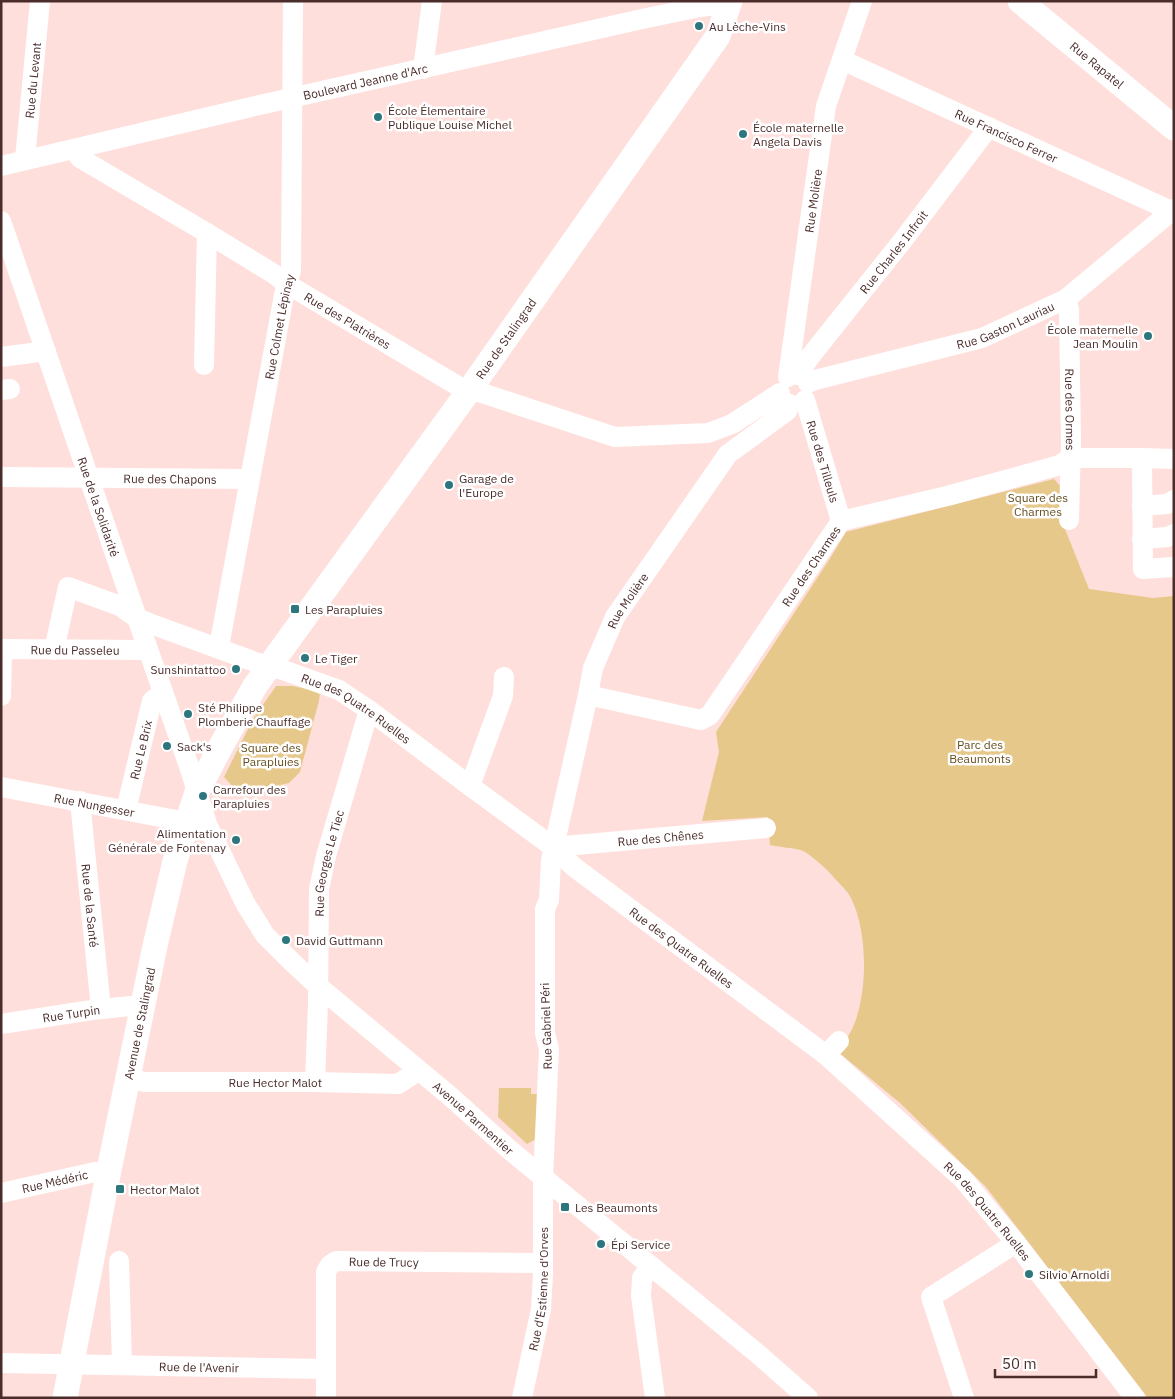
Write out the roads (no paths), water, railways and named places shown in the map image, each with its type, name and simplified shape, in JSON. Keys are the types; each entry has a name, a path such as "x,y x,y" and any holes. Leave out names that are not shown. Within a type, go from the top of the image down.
{"main road":[{"name":"Rue Rapatel","path":"1020,1 1174,128"},
{"name":"Rue de Stalingrad","path":"270,666 468,392 718,36 730,2"},
{"name":"Avenue de Stalingrad","path":"65,1398 128,1076 175,861 197,792 255,686 270,666"}],"street":[{"name":"Rue du Levant","path":"25,159 40,1"},
{"name":"Rue Colmet Lépinay","path":"219,647 249,479 291,270 293,1"},
{"path":"422,69 432,1"},
{"name":"Rue Molière","path":"553,847 593,668 616,617 728,454 787,411 795,389 826,106 862,1"},
{"name":"Boulevard Jeanne d'Arc","path":"1,166 422,69 644,10 700,7 730,2"},
{"name":"Rue Francisco Ferrer","path":"842,60 1172,210"},
{"name":"Rue Charles Infroit","path":"795,389 809,358 988,127"},
{"name":"Rue des Platrières","path":"74,149 80,158 468,392 479,392 615,437"},
{"name":"Rue Gaston Lauriau","path":"615,437 708,433 732,424 795,389 824,377 982,338 1066,299 1172,210"},
{"name":"Rue de la Solidarité","path":"1,221 197,792"},
{"path":"204,365 207,233"},
{"path":"1,247 16,264"},
{"name":"Rue des Ormes","path":"1066,299 1069,310 1069,520"},
{"path":"1,357 46,351"},
{"name":"Rue des Tilleuls","path":"795,389 841,522"},
{"name":"Rue des Charmes","path":"588,695 701,720 710,715 841,522 947,496 1060,465 1070,458 1174,459"},
{"path":"1142,458 1143,569 1174,567"},
{"name":"Rue des Chapons","path":"1,476 249,479"},
{"path":"1142,506 1166,504 1174,500"},
{"path":"1142,539 1167,537 1174,534"},
{"name":"Rue des Quatre Ruelles","path":"54,650 68,587 120,606 137,618 339,690 370,710 553,847 574,867 832,1048 963,1179 1016,1243 1135,1398"},
{"path":"1,696 2,649"},
{"name":"Rue du Passeleu","path":"2,649 148,650"},
{"path":"470,786 503,696 504,677"},
{"name":"Rue Le Brix","path":"126,810 152,701 163,692"},
{"name":"Rue Georges Le Tiec","path":"315,1082 319,889 326,856 370,710"},
{"name":"Rue Nungesser","path":"1,787 187,822"},
{"name":"Avenue Parmentier","path":"197,792 207,824 262,938 451,1097 511,1151 758,1354 808,1398"},
{"name":"Rue de la Santé","path":"80,801 101,1009"},
{"name":"Rue des Chênes","path":"553,847 766,828"},
{"name":"Rue Gabriel Péri","path":"544,1177 549,1049 545,1033 545,909 549,900 553,847"},
{"name":"Rue Turpin","path":"1,1024 101,1009 130,1006 142,1008"},
{"name":"Rue Hector Malot","path":"128,1076 144,1082 398,1084 418,1071"},
{"name":"Rue Médéric","path":"1,1193 95,1172 108,1175"},
{"name":"Rue d'Estienne d'Orves","path":"522,1398 541,1309 544,1177"},
{"path":"964,1398 931,1297 1016,1243"},
{"path":"119,1261 122,1365"},
{"name":"Rue de Trucy","path":"326,1398 326,1272 330,1265 336,1261 542,1263"},
{"path":"651,1266 642,1278 641,1296 655,1398"},
{"name":"Rue de l'Avenir","path":"1,1363 326,1369"}],"place":[{"name":"Au Lèche-Vins","path":"699,26"},
{"name":"École Élementaire Publique Louise Michel","path":"378,117"},
{"name":"École maternelle Angela Davis","path":"743,134"},
{"name":"École maternelle Jean Moulin","path":"1148,336"},
{"name":"Garage de l'Europe","path":"449,485"},
{"name":"Les Parapluies","path":"295,609"},
{"name":"Le Tiger","path":"305,658"},
{"name":"Sunshintattoo","path":"236,669"},
{"name":"Sté Philippe Plomberie Chauffage","path":"188,714"},
{"name":"Sack's","path":"167,746"},
{"name":"Carrefour des Parapluies","path":"203,796"},
{"name":"Alimentation Générale de Fontenay","path":"236,840"},
{"name":"David Guttmann","path":"286,940"},
{"name":"Hector Malot","path":"120,1189"},
{"name":"Les Beaumonts","path":"565,1207"},
{"name":"Épi Service","path":"601,1244"},
{"name":"Silvio Arnoldi","path":"1029,1274"}],"park label":[{"name":"Square des Charmes","path":"1038,504"},
{"name":"Parc des Beaumonts","path":"980,751"},
{"name":"Square des Parapluies","path":"271,754"}]}
